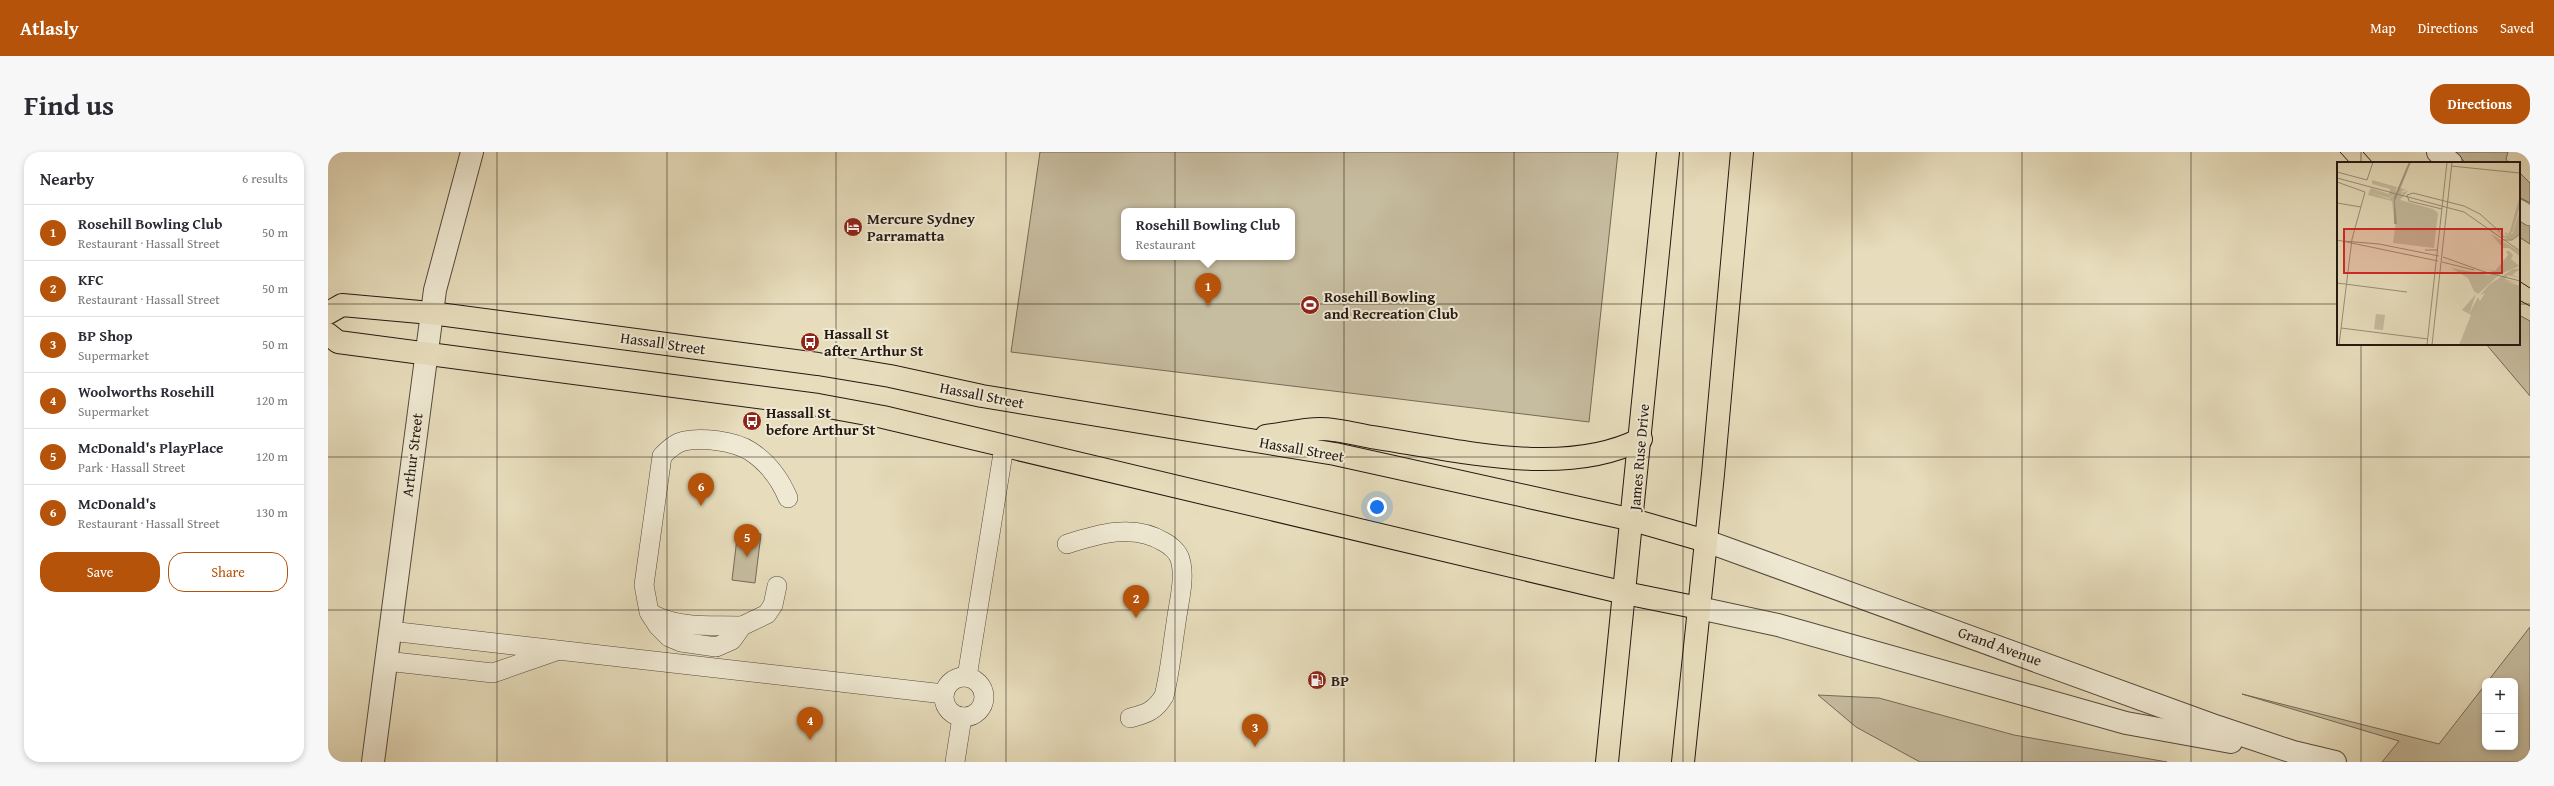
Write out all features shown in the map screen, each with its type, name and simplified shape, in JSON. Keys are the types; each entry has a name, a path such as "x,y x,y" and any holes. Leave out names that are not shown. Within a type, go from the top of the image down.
{"main road":[{"name":"James Ruse Drive","path":"1607,762 1633,520 1668,152"},
{"path":"1683,762 1706,541 1742,152"},
{"name":"Hassall Street","path":"328,313 342,305 432,313 818,364 890,376 1043,407 1335,454 1633,520 1706,541"},
{"path":"328,334 338,342 818,404 941,429 1004,446 1625,593 1699,608"},
{"path":"1244,439 1320,429 1500,456 1574,458 1615,450 1641,439"}],"street":[{"name":"Arthur Street","path":"373,762 426,353 438,274 472,152"},
{"path":"2438,152 2450,162"},
{"name":"Grand Avenue","path":"1706,541 2218,727 2294,752"},
{"name":"Grand Avenue","path":"1699,608 1778,625 2126,723 2294,752 2335,762"}],"lane":[{"path":"2520,210 2530,216"},
{"path":"777,586 773,605 767,614 742,626 732,640 716,647 681,642 669,637 649,612 644,586 658,469 662,456 670,447 683,441 698,440 728,443 749,450 777,477 788,498"},
{"path":"967,677 1004,446"},
{"path":"1067,544 1091,536 1120,531 1140,532 1157,537 1170,545 1180,559 1180,593 1164,696 1158,706 1147,714 1130,718"},
{"path":"390,631 944,694"},
{"path":"386,662 493,673 561,650"},
{"path":"967,677 982,687 984,700 974,714 962,716 950,711 944,701 944,694 949,683 955,679 967,677"},
{"path":"955,762 962,716"}],"shaded area":[{"name":"Rosehill Bowling and Recreation Club","path":"1040,152 1618,152 1589,422 1011,352"},
{"path":"2454,152 2508,152 2506,159 2508,162 2465,162"},
{"path":"2520,173 2530,183 2530,203 2520,198"},
{"path":"2520,219 2530,225 2530,244 2520,238"},
{"path":"2520,316 2530,321 2530,396 2487,345 2520,345"},
{"path":"738,530 761,534 755,583 732,580"},
{"path":"2530,627 2530,762 2382,762 2399,741 2242,694 2439,744 2482,689 2482,750 2518,750 2518,678 2490,678"},
{"path":"1818,695 1879,698 2014,735 2167,762 1920,762 1856,727"}],"tram line":[{"path":"2340,152 2349,162"},
{"path":"2363,152 2372,162"},
{"path":"2520,282 2530,288"},
{"path":"2520,301 2530,306"}],"place":[{"name":"Mercure Sydney Parramatta","path":"853,227"},
{"name":"Rosehill Bowling and Recreation Club","path":"1310,305"},
{"name":"Rosehill Bowling Club","path":"1208,306"},
{"name":"Hassall St after Arthur St","path":"810,342"},
{"name":"Hassall St before Arthur St","path":"752,421"},
{"name":"McDonald's","path":"701,506"},
{"name":"McDonald's PlayPlace","path":"747,557"},
{"name":"KFC","path":"1136,618"},
{"name":"BP","path":"1317,680"},
{"name":"Woolworths Rosehill","path":"810,740"},
{"name":"BP Shop","path":"1255,747"}]}
